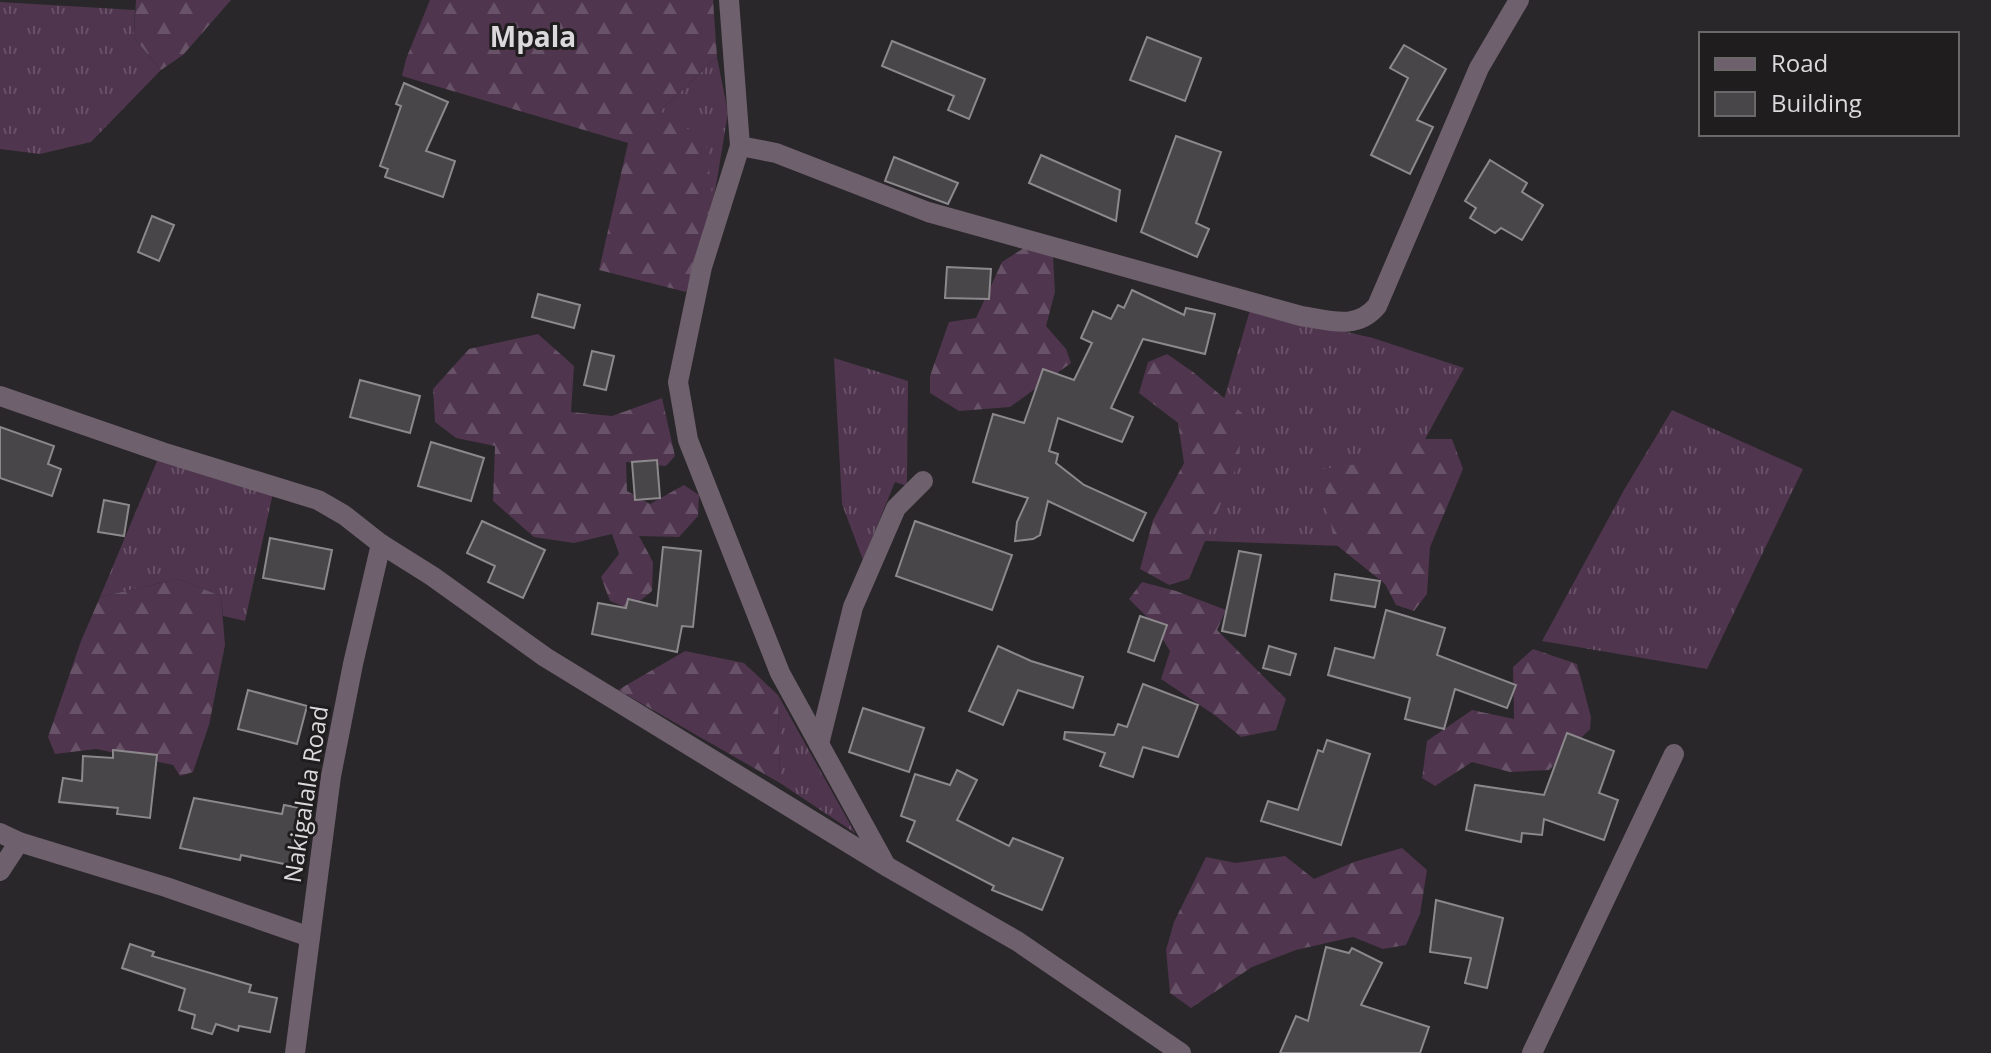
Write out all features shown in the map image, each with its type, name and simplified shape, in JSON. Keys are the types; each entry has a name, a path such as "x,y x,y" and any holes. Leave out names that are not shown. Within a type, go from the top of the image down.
{"street":[{"path":"729,0 740,146 702,267 678,382 688,440 780,673 886,866"},
{"path":"740,146 776,153 928,212 1301,316 1331,321 1362,320 1377,306 1479,68 1519,0"},
{"path":"0,396 162,452 318,500 344,515 545,657 886,866 1017,941 1181,1053"},
{"path":"819,744 853,607 896,508 923,481"},
{"name":"Nakigalala Road","path":"295,1053 331,776 381,544"},
{"path":"1532,1053 1674,754"},
{"path":"0,833 19,842 166,887 310,937"},
{"path":"0,871 19,842"}],"green space":[{"path":"136,0 231,0 183,55 161,70 134,38"},
{"path":"430,0 713,0 717,57 660,111 706,141 713,204 686,292 599,270 628,143 402,76"},
{"path":"0,2 135,10 134,38 161,70 91,142 40,154 0,149"},
{"path":"717,57 728,113 713,204 660,111"},
{"path":"1024,248 1053,257 1055,292 1046,326 1066,349 1071,363 1010,407 959,411 930,393 930,376 949,322 976,318 1002,262"},
{"path":"1250,310 1373,338 1464,368 1366,547 1183,540"},
{"path":"538,334 574,366 571,412 612,416 662,398 675,456 666,466 626,462 627,491 650,504 684,485 699,495 698,516 679,537 639,536 653,562 652,591 630,609 610,601 601,577 619,554 612,534 574,543 534,537 493,501 495,446 456,438 435,422 433,389 469,349"},
{"path":"1167,354 1242,413 1239,461 1189,579 1169,585 1140,569 1153,520 1184,463 1178,423 1139,393 1148,362"},
{"path":"834,358 908,381 907,486 895,482 863,560 842,504"},
{"path":"1672,410 1803,469 1707,669 1542,641 1624,490"},
{"path":"1411,439 1452,439 1463,469 1430,547 1427,594 1414,611 1396,605 1385,584 1334,543 1322,469 1365,463"},
{"path":"157,461 273,493 245,621 223,616 221,596 178,579 100,597"},
{"path":"178,579 221,596 225,645 209,725 193,772 180,776 173,765 96,749 55,754 48,737 81,641 100,597"},
{"path":"1142,582 1226,610 1217,630 1286,699 1276,730 1241,737 1161,679 1170,651 1152,622 1129,599"},
{"path":"1533,649 1577,664 1591,717 1590,729 1549,770 1510,772 1472,762 1435,786 1422,778 1427,741 1472,710 1514,719 1513,667"},
{"path":"685,651 744,663 778,695 780,783 618,690"},
{"path":"778,695 855,833 780,783"},
{"path":"1402,848 1427,870 1420,914 1406,945 1383,949 1353,937 1296,950 1252,967 1191,1008 1170,993 1166,950 1174,922 1206,857 1236,863 1285,856 1314,879 1354,862"}],"building":[{"path":"1147,37 1201,58 1185,101 1130,80"},
{"path":"892,41 985,79 969,119 948,110 954,96 882,66"},
{"path":"1404,45 1446,69 1417,120 1433,127 1410,174 1371,155 1408,78 1390,68"},
{"path":"404,83 448,102 426,151 455,161 443,197 385,177 388,169 380,166 401,106 396,104"},
{"path":"1176,136 1221,152 1196,223 1209,229 1197,257 1141,232"},
{"path":"1041,155 1120,190 1116,221 1029,183"},
{"path":"894,157 958,183 948,204 885,181"},
{"path":"1490,160 1527,183 1522,192 1543,205 1522,240 1501,228 1495,233 1470,218 1476,208 1465,201"},
{"path":"152,216 174,225 159,261 138,252"},
{"path":"947,267 991,269 989,299 945,298"},
{"path":"1132,290 1184,315 1186,308 1215,314 1205,354 1143,339 1111,408 1133,417 1122,442 1058,418 1049,451 1058,454 1056,463 1084,485 1146,513 1133,541 1048,501 1040,535 1015,541 1017,522 1028,498 973,482 993,414 1024,423 1043,369 1074,380 1092,343 1081,338 1093,311 1111,319 1118,305 1124,308"},
{"path":"538,294 580,305 574,328 532,317"},
{"path":"592,351 614,356 606,390 584,385"},
{"path":"360,380 420,396 410,433 350,417"},
{"path":"0,427 54,446 48,464 61,469 52,496 0,478"},
{"path":"431,442 484,458 471,501 418,486"},
{"path":"657,460 660,498 635,500 632,462"},
{"path":"104,500 129,505 124,536 98,532"},
{"path":"482,521 545,550 523,598 488,582 495,566 467,553"},
{"path":"915,521 1012,555 992,610 896,576"},
{"path":"270,538 332,550 324,589 263,578"},
{"path":"663,547 701,551 693,627 682,626 677,652 592,634 598,603 626,608 628,599 657,606"},
{"path":"1239,551 1261,555 1245,636 1222,631"},
{"path":"1335,574 1380,581 1375,607 1331,600"},
{"path":"1386,610 1445,628 1437,655 1516,685 1507,708 1455,689 1444,729 1405,719 1410,698 1328,675 1335,648 1374,658"},
{"path":"1140,616 1167,625 1154,661 1128,652"},
{"path":"998,646 1031,661 1083,677 1073,708 1018,690 1003,725 969,711"},
{"path":"1269,646 1296,654 1290,675 1263,668"},
{"path":"1143,684 1198,705 1178,757 1143,747 1133,777 1100,766 1105,753 1064,739 1065,732 1114,735 1118,724 1127,727"},
{"path":"248,690 307,706 297,744 238,729"},
{"path":"863,708 924,728 909,772 849,752"},
{"path":"1567,733 1614,751 1599,793 1618,800 1604,840 1544,819 1542,835 1522,833 1521,842 1466,830 1475,785 1544,795"},
{"path":"1327,740 1370,754 1341,845 1261,821 1268,801 1298,810 1318,750 1323,752"},
{"path":"113,750 157,755 150,818 117,814 118,808 59,802 63,778 82,781 83,756 113,758"},
{"path":"957,770 977,780 957,820 1009,846 1013,838 1063,858 1042,910 992,890 994,886 907,841 915,821 901,816 915,774 950,785"},
{"path":"194,798 282,814 284,805 305,809 294,866 241,855 240,860 180,848"},
{"path":"1436,900 1503,918 1487,988 1465,983 1471,958 1430,952"},
{"path":"130,944 154,952 152,956 251,985 249,992 277,998 270,1032 239,1026 238,1031 216,1024 212,1034 192,1028 195,1015 179,1010 185,989 122,968"},
{"path":"1326,947 1349,953 1352,948 1382,963 1361,1005 1429,1027 1420,1053 1280,1053 1296,1016 1308,1021"}],"district":[{"name":"Mpala","path":"533,36"}]}
